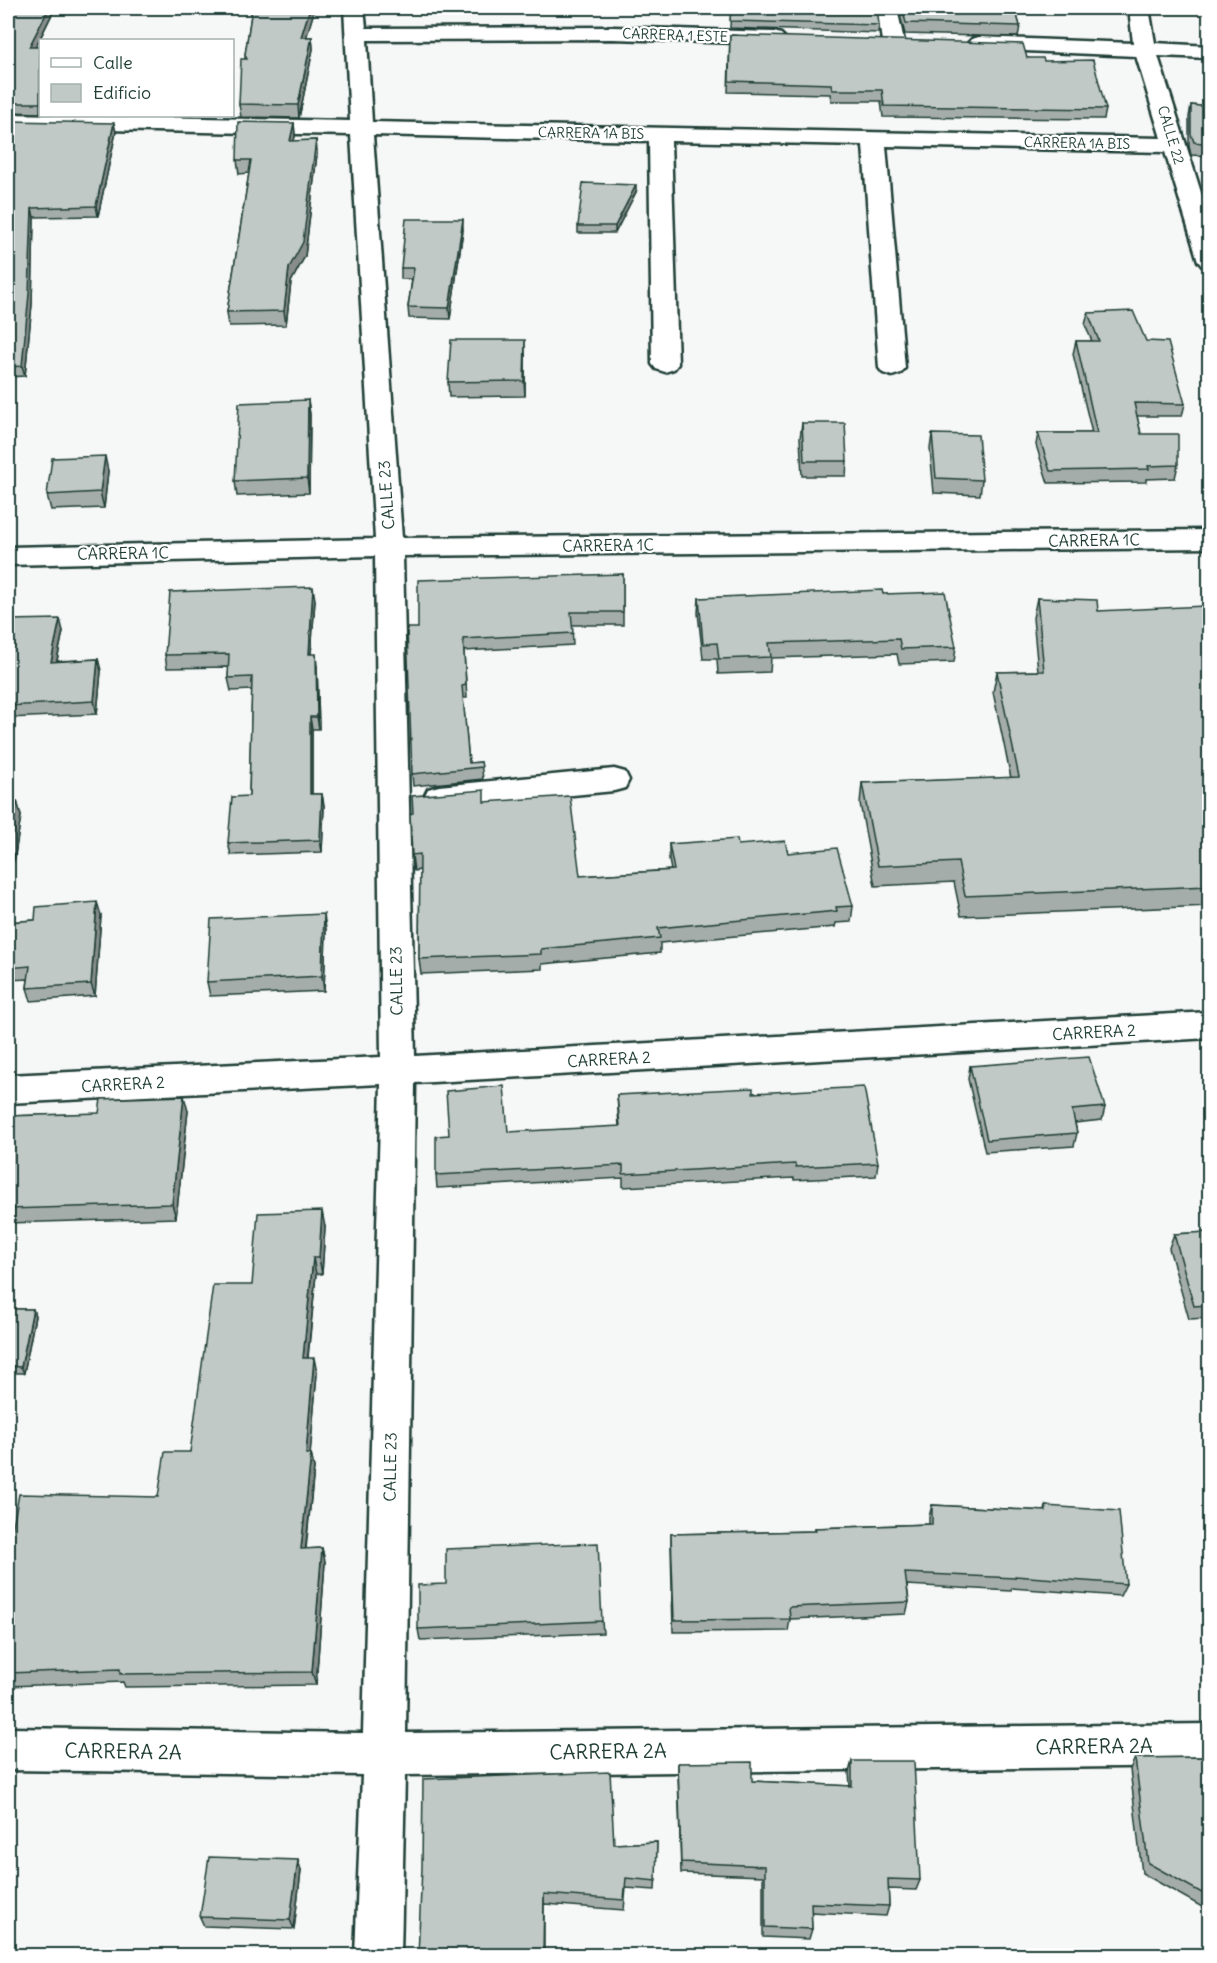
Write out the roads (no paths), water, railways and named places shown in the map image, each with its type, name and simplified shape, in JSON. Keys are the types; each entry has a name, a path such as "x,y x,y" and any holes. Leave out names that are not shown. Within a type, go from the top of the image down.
{"street":[{"path":"887,8 893,41"},
{"name":"CALLE 22","path":"1139,8 1145,49 1209,261"},
{"name":"CARRERA 1 ESTE","path":"355,21 613,33 800,38"},
{"name":"CALLE 23","path":"355,21 389,547 398,1070 378,1956"},
{"path":"870,40 917,42"},
{"path":"953,43 1209,52"},
{"name":"CARRERA 1A BIS","path":"8,121 1175,145"},
{"path":"660,135 665,364"},
{"path":"874,139 892,368"},
{"name":"CARRERA 1C","path":"8,556 389,547 1209,539"},
{"path":"393,801 614,780"},
{"name":"CARRERA 2","path":"8,1089 1209,1025"},
{"name":"CARRERA 2A","path":"8,1749 384,1754 1209,1745"}]}
